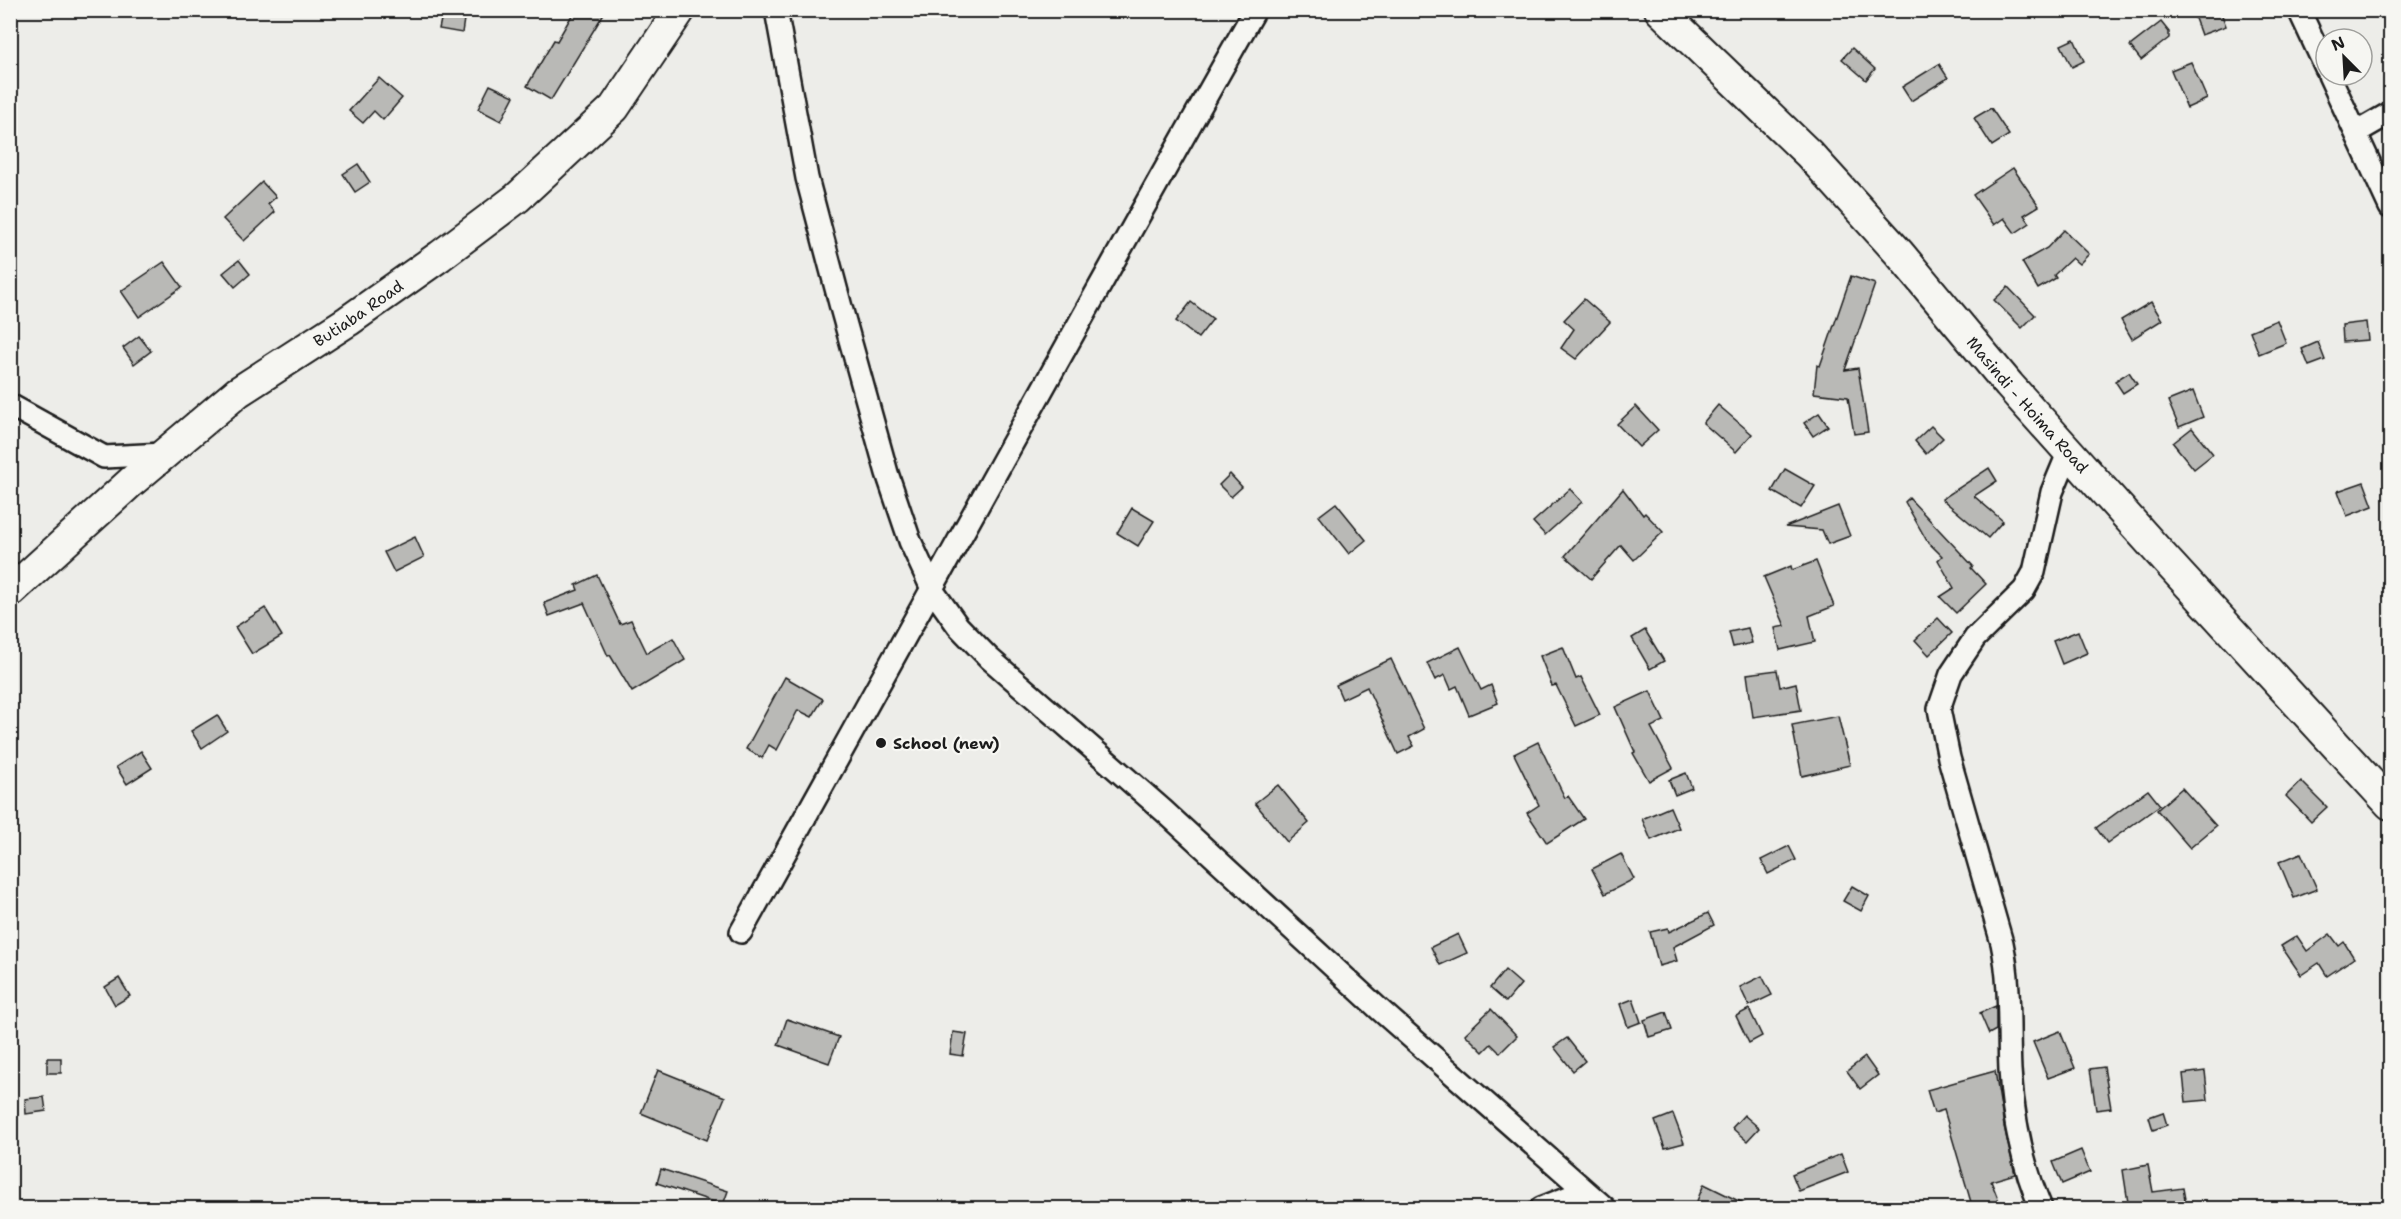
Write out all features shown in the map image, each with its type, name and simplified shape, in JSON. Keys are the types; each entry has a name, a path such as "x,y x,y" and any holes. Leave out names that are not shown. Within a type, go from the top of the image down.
{"main road":[{"name":"Butiaba Road","path":"10,592 164,454 238,392 348,321 517,198 614,108 680,10"},
{"name":"Masindi - Hoima Road","path":"1660,10 1809,154 1899,253 2009,385 2166,560 2391,804"}],"street":[{"path":"776,10 807,178 836,289 887,472 910,541 933,591 958,626 989,658 1164,811 1379,1009 1605,1209"},
{"path":"741,932 933,591 1102,280 1255,10"},
{"path":"2299,10 2314,42"},
{"path":"2335,87 2391,207"},
{"path":"2357,132 2391,113"},
{"path":"10,405 104,457 164,454"},
{"path":"2041,1209 2029,1181 2016,1128 2010,1070 2008,970 2002,942 1948,758 1939,709 1951,674 1975,638 2024,590 2034,572 2052,492 2069,450"},
{"path":"1541,1209 1584,1191"}],"building":[{"path":"443,10 465,12 462,33 439,29"},
{"path":"575,10 606,10 551,100 527,86"},
{"path":"2192,10 2220,10 2226,26 2201,35"},
{"path":"2161,22 2169,32 2169,38 2141,60 2130,46"},
{"path":"2074,39 2084,61 2072,67 2061,45"},
{"path":"1852,48 1875,69 1866,80 1842,59"},
{"path":"2191,62 2207,99 2187,108 2171,70"},
{"path":"1939,64 1948,78 1911,101 1902,87"},
{"path":"379,78 402,98 383,120 374,111 363,123 349,111"},
{"path":"490,85 514,96 501,121 478,109"},
{"path":"1991,108 2009,135 1992,146 1974,118"},
{"path":"358,164 370,182 355,192 343,174"},
{"path":"2013,168 2039,206 2024,215 2030,223 2015,233 2004,218 1994,225 1973,195"},
{"path":"262,182 276,197 268,204 275,212 244,241 223,219"},
{"path":"2064,230 2089,254 2079,264 2072,258 2054,275 2056,278 2038,289 2022,262 2047,248"},
{"path":"239,260 250,274 235,287 223,273"},
{"path":"164,262 182,287 139,317 121,291"},
{"path":"1851,276 1875,284 1845,370 1858,368 1868,432 1854,434 1848,397 1814,393 1817,365 1820,366"},
{"path":"2008,287 2035,315 2022,328 1994,300"},
{"path":"1584,299 1610,322 1576,359 1561,348 1574,329 1564,320"},
{"path":"1191,302 1213,319 1198,338 1176,321"},
{"path":"2151,302 2162,320 2132,339 2121,320"},
{"path":"2277,320 2286,343 2259,354 2250,331"},
{"path":"2366,322 2368,340 2343,342 2342,325"},
{"path":"139,336 151,351 134,364 123,348"},
{"path":"2318,342 2325,360 2309,366 2302,349"},
{"path":"2129,372 2137,384 2123,393 2115,381"},
{"path":"2193,391 2203,417 2179,427 2168,401"},
{"path":"1718,405 1752,434 1736,452 1703,423"},
{"path":"1636,406 1658,430 1639,447 1617,424"},
{"path":"1819,413 1828,426 1813,436 1804,423"},
{"path":"1931,426 1943,438 1926,454 1915,441"},
{"path":"2192,428 2213,454 2194,469 2173,443"},
{"path":"1989,468 1997,481 1974,496 2003,521 1988,538 1942,499"},
{"path":"1785,469 1815,486 1801,508 1772,491"},
{"path":"1230,474 1242,487 1231,497 1219,485"},
{"path":"2364,482 2373,506 2347,516 2338,491"},
{"path":"1570,489 1582,502 1545,535 1533,522"},
{"path":"1623,489 1643,515 1645,513 1663,532 1634,560 1621,545 1591,579 1565,556"},
{"path":"1909,498 1973,566 1971,568 1986,584 1956,613 1940,597 1954,588 1938,560 1942,556 1927,541 1905,502"},
{"path":"1336,503 1366,540 1349,554 1319,516"},
{"path":"1838,506 1850,536 1828,544 1822,530 1785,527"},
{"path":"1132,508 1154,521 1138,546 1117,533"},
{"path":"415,537 424,557 394,572 384,552"},
{"path":"1816,561 1834,606 1809,616 1815,642 1780,650 1775,628 1785,626 1764,577 1791,566 1792,570"},
{"path":"597,575 620,624 631,620 647,653 673,638 685,660 632,692 610,655 608,656 584,603 549,616 544,603 578,590 576,585"},
{"path":"265,608 282,636 252,654 235,627"},
{"path":"1938,618 1952,633 1929,655 1915,640"},
{"path":"1748,628 1752,643 1733,647 1729,632"},
{"path":"1645,630 1664,661 1650,669 1632,638"},
{"path":"2078,631 2087,653 2062,664 2053,641"},
{"path":"1460,647 1481,690 1491,685 1498,703 1469,715 1457,686 1451,689 1445,675 1435,680 1427,663"},
{"path":"1563,647 1576,679 1581,677 1600,715 1576,726 1556,685 1552,686 1540,656"},
{"path":"1391,659 1424,729 1409,737 1414,746 1398,754 1367,687 1342,699 1336,685"},
{"path":"1777,670 1780,687 1796,683 1801,710 1753,717 1747,674"},
{"path":"785,677 823,699 812,717 798,710 777,750 769,745 762,758 746,749"},
{"path":"1650,691 1664,721 1651,727 1673,768 1649,781 1633,753 1635,752 1615,707"},
{"path":"217,715 227,731 202,748 191,731"},
{"path":"1838,716 1850,765 1802,776 1792,725"},
{"path":"1538,742 1565,798 1568,796 1584,819 1547,843 1527,813 1539,805 1514,754"},
{"path":"141,751 152,768 127,784 116,767"},
{"path":"1686,773 1692,788 1675,795 1669,780"},
{"path":"2301,781 2327,807 2311,822 2286,796"},
{"path":"1278,785 1309,823 1287,842 1255,803"},
{"path":"2182,788 2216,826 2190,848 2157,810"},
{"path":"2148,790 2160,805 2107,843 2096,828"},
{"path":"1670,807 1679,828 1651,840 1642,819"},
{"path":"1789,846 1796,860 1768,874 1761,860"},
{"path":"2301,853 2317,889 2294,898 2279,862"},
{"path":"1621,854 1634,879 1605,894 1592,869"},
{"path":"1852,886 1869,896 1861,911 1843,901"},
{"path":"1708,913 1714,925 1673,947 1677,961 1659,966 1650,932 1668,928 1669,932"},
{"path":"1458,934 1467,953 1440,965 1431,947"},
{"path":"2330,934 2339,946 2344,942 2354,958 2327,976 2319,963 2301,975 2281,946 2297,936 2307,951"},
{"path":"1505,970 1521,984 1506,1002 1490,988"},
{"path":"1762,976 1772,995 1749,1006 1740,987"},
{"path":"119,978 130,996 115,1005 105,987"},
{"path":"1633,999 1641,1022 1628,1027 1620,1004"},
{"path":"1996,1006 1996,1030 1989,1034 1980,1013"},
{"path":"1491,1009 1517,1036 1500,1053 1491,1044 1483,1052 1465,1034"},
{"path":"1749,1009 1762,1036 1749,1043 1736,1016"},
{"path":"1666,1012 1672,1030 1649,1037 1644,1020"},
{"path":"787,1019 839,1037 829,1063 778,1045"},
{"path":"2060,1031 2075,1068 2048,1078 2033,1042"},
{"path":"953,1032 967,1034 963,1056 950,1054"},
{"path":"1567,1038 1585,1061 1573,1071 1554,1047"},
{"path":"1865,1057 1878,1075 1860,1089 1847,1071"},
{"path":"47,1058 61,1058 61,1073 47,1073"},
{"path":"2104,1067 2111,1108 2096,1110 2090,1069"},
{"path":"658,1070 725,1097 707,1140 641,1113"},
{"path":"1995,1071 2015,1174 1991,1181 2002,1209 1973,1209 1944,1110 1934,1113 1927,1090"},
{"path":"2205,1071 2208,1100 2186,1102 2183,1074"},
{"path":"44,1097 46,1111 26,1114 25,1099"},
{"path":"2163,1112 2167,1125 2153,1130 2149,1117"},
{"path":"1673,1114 1684,1143 1665,1148 1655,1121"},
{"path":"1744,1115 1759,1128 1747,1141 1732,1128"},
{"path":"2081,1150 2090,1172 2062,1184 2053,1162"},
{"path":"1841,1154 1848,1172 1799,1191 1792,1174"},
{"path":"2148,1165 2153,1192 2183,1188 2186,1205 2161,1209 2129,1209 2123,1170"},
{"path":"661,1169 728,1191 723,1205 657,1183"},
{"path":"1704,1184 1755,1209 1713,1209 1697,1201"}],"place":[{"name":"School (new)","path":"881,743"}]}
